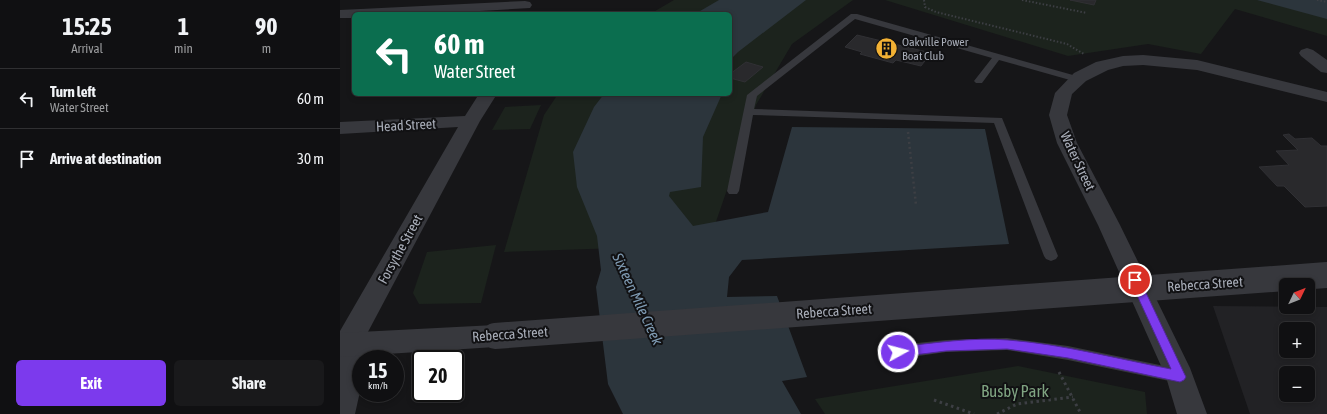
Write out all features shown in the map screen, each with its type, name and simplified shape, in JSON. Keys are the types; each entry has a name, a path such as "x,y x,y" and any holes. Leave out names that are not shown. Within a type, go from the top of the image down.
{"street":[{"path":"403,12 526,6"},
{"path":"341,15 352,14"},
{"path":"1306,53 1327,68"},
{"name":"Water Street","path":"1192,414 1180,377 1109,225 1067,143 1058,115 1064,92 1077,80 1102,66 1123,61 1143,60 1197,65 1327,97"},
{"name":"Forsythe Street","path":"340,413 348,380 344,344 487,96"},
{"name":"Head Street","path":"340,128 471,121"},
{"name":"Rebecca Street","path":"344,344 495,336 1327,275"}],"lane":[{"path":"733,191 752,95 854,16 1077,80"},
{"path":"979,81 997,57"},
{"path":"749,112 998,120 1051,256"},
{"path":"898,352 946,346 1007,344 1047,350 1180,377"}],"path":[{"path":"924,0 925,7 936,12 1067,44 1102,66"},
{"path":"1022,0 1087,13"},
{"path":"1317,0 1327,2"},
{"path":"908,131 916,205"},
{"path":"1047,350 1074,397 1081,414"},
{"path":"997,414 1017,404 1074,397"},
{"path":"934,400 974,414"}],"shaded area":[{"path":"1213,306 1279,307 1279,314 1315,314 1315,307 1327,307 1327,414 1250,414"}],"green space":[{"path":"674,0 853,0 792,44 756,105 708,245 504,252 544,115 557,96 732,96 732,12 653,12"},
{"path":"885,0 1327,0 1327,36 1235,9 1201,54 1148,44 1068,56"},
{"path":"541,105 530,129 492,130 505,107"},
{"path":"496,245 481,303 419,304 413,293 427,252"},
{"name":"Busby Park","path":"1018,366 1145,392 1147,414 825,414 815,399"}],"water":[{"path":"719,0 806,0 732,58 732,12 698,12"},
{"path":"1257,0 1327,0 1327,19"},
{"name":"Sixteen Mile Creek","path":"602,96 721,96 703,137 701,187 670,192 669,196 693,226 768,212 792,127 985,129 1009,244 742,260 729,277 727,297 777,296 807,377 782,381 801,414 623,414 608,384 596,287 601,270 597,236 577,187 573,152 594,107"}],"building":[{"path":"1070,0 1096,0 1094,5"},
{"name":"Oakville Power Boat Club","path":"857,35 931,53 921,66 896,60 893,63 860,54 862,52 845,47"},
{"path":"746,62 763,67 745,82 732,79 732,72"},
{"path":"1289,134 1295,139 1312,138 1321,146 1327,146 1327,206 1305,207 1284,186 1277,186 1259,167 1289,165 1276,151 1298,150 1283,135"}],"place":[{"name":"Oakville Power Boat Club","path":"886,49"}],"route":[{"path":"898,352 946,346 1007,344 1068,353 1180,377 1135,280"}]}
